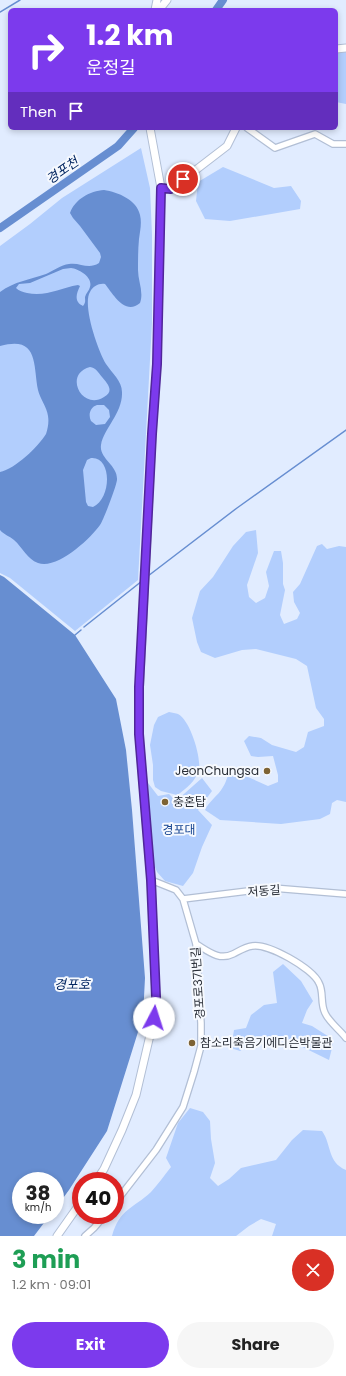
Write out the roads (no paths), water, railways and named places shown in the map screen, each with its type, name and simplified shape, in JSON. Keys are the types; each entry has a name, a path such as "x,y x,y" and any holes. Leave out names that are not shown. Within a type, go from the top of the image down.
{"street":[{"path":"161,8 167,0"},
{"path":"102,1172 122,1130 136,1095 154,1018 156,997 151,880 139,734 139,687 157,364 161,188 150,130"},
{"path":"161,188 171,189 227,146 235,130"},
{"path":"250,130 275,148 315,134 333,144 346,144"},
{"path":"151,880 176,890 183,899"},
{"name":"저동길","path":"183,899 273,888 346,894"},
{"name":"경포로371번길","path":"124,1191 156,1150 183,1108 201,1046 196,944 183,899"},
{"path":"196,944 217,956 226,957 254,945 263,947 298,962 319,982 325,1014 346,1038"},
{"path":"57,1236 72,1215"},
{"path":"84,1236 97,1224"}],"water":[{"path":"104,190 115,193 131,201 138,210 141,221 138,258 138,274 141,291 140,303 129,307 124,305 116,298 105,284 96,285 91,290 88,298 89,317 99,349 106,364 119,381 122,388 122,400 120,407 106,432 101,445 103,454 115,470 117,480 102,522 89,538 63,558 46,564 38,563 28,556 11,537 0,530 0,472 12,467 26,457 38,445 46,434 48,427 48,416 40,397 34,362 32,354 28,348 22,345 13,344 0,346 0,292 17,283 46,274 66,265 73,264 91,266 99,263 101,257 100,253 70,213 72,208 79,200 88,194","holes":["71,268 78,270 85,274 89,280 90,287 85,296 83,306 77,300 80,286 78,285 40,294 27,293 16,288 19,284 30,283 63,269","90,367 97,370 109,387 110,390 107,395 96,400 83,396 77,383 78,377 82,371","104,405 109,410 110,417 105,424 96,425 91,421 90,412 95,406","91,458 98,459 106,470 107,478 104,495 93,507 88,506 86,502 83,470 87,460"]},
{"name":"경포호","path":"0,575 75,635 116,699 126,750 145,978 143,1016 107,1131 81,1172 72,1172 72,1185 64,1197 64,1172 12,1172 12,1224 43,1224 34,1236 0,1236"}],"waterway":[{"path":"0,12 20,0"},
{"name":"경포천","path":"217,8 223,0"},
{"name":"경포천","path":"0,228 118,146 132,130"},
{"path":"148,576 237,508 346,430"},
{"path":"84,627 142,581"},
{"path":"75,635 81,630"}],"place":[{"name":"JeonChungsa","path":"267,771"},
{"name":"충혼탑","path":"165,802"},
{"name":"참소리축음기에디슨박물관","path":"192,1043"}],"park label":[{"name":"경포대","path":"179,830"}]}
